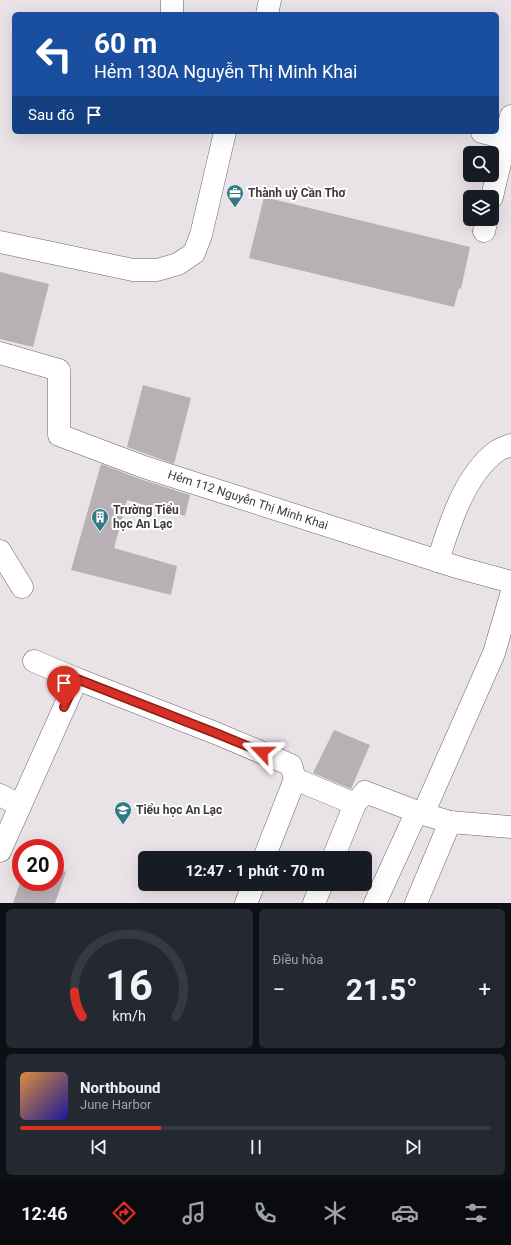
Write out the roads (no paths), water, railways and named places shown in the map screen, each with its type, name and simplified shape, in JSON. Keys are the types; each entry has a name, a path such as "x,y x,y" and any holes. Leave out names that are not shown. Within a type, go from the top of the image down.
{"street":[{"path":"172,0 172,12"},
{"path":"267,12 270,0"},
{"path":"494,190 511,116"},
{"path":"0,242 132,270 157,270 178,264 194,253 201,235 225,134"},
{"path":"490,134 506,138"},
{"name":"Hẻm 112 Nguyễn Thị Minh Khai","path":"0,353 59,370 59,435 144,467 438,561 511,582"},
{"path":"438,561 449,524 478,468 498,450 511,445"},
{"path":"0,551 22,587"},
{"path":"375,903 420,813 494,653 511,595"},
{"path":"34,661 218,734 290,765 295,779 267,851"},
{"path":"0,851 77,679"},
{"path":"295,779 355,804"},
{"path":"336,851 355,804 365,792 420,813 450,822 511,827"},
{"path":"0,795 20,806"},
{"path":"416,903 450,822"},
{"path":"246,903 251,891"},
{"path":"314,903 319,891"}],"place":[{"name":"Thành uỷ Cần Thơ","path":"235,208"},
{"name":"Trường Tiểu học An Lạc","path":"100,532"},
{"name":"Tiểu học An Lạc","path":"123,825"}]}
